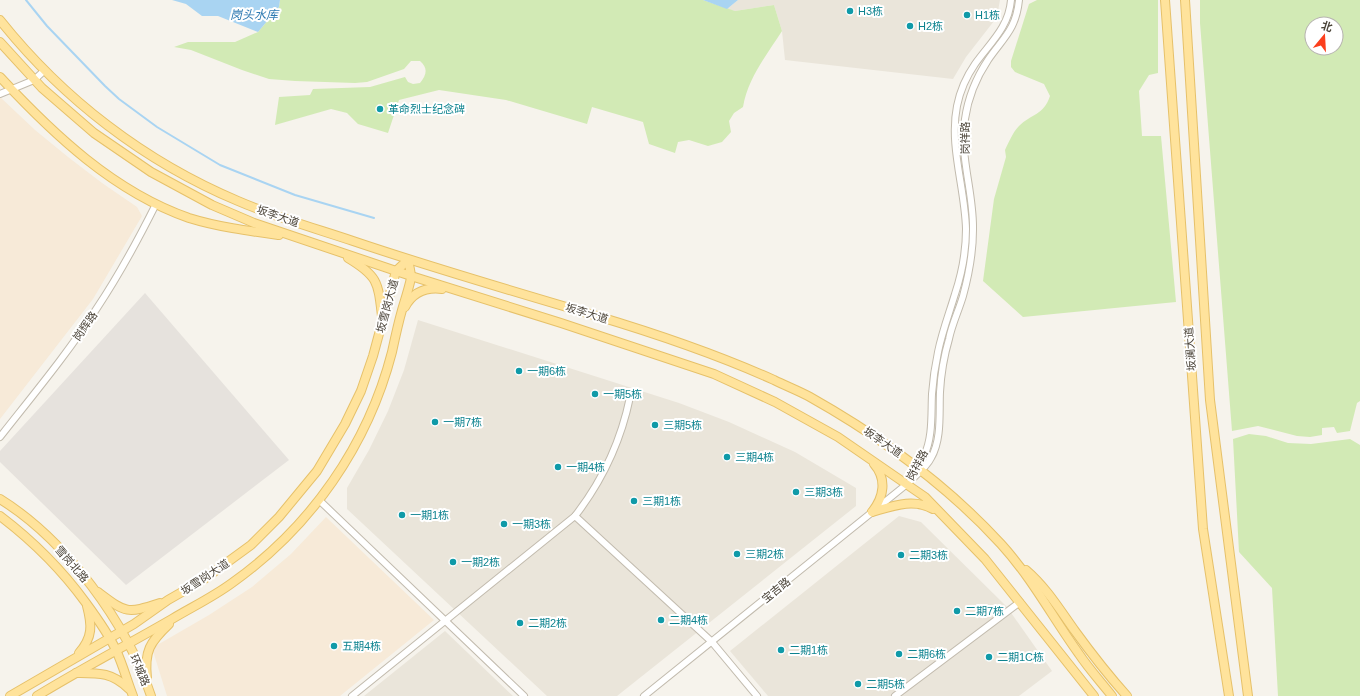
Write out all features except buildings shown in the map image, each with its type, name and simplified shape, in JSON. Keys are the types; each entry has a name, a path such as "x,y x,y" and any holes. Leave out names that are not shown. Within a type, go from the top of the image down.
{"main road":[{"name":"坂澜大道","path":"1165,0 1203,529 1229,696"},
{"name":"坂澜大道","path":"1185,0 1210,400 1248,696"},
{"name":"坂李大道","path":"0,20 45,70 86,108 121,135 159,160 198,182 259,210 408,260 695,347 744,367 807,396 861,427 919,468 957,501 1002,545 1038,592 1078,653 1112,696"},
{"name":"坂李大道","path":"0,42 34,80 59,104 94,133 151,172 191,195 233,215 411,276 714,374 775,402 838,437 925,497 941,513 985,559 1094,696"},
{"path":"0,76 12,90 44,121 85,158 117,181 156,204 190,218 220,226 301,239"},
{"path":"337,251 364,268 372,276 379,291 382,321"},
{"name":"坂雪岗大道","path":"10,696 121,631 168,600 208,577 250,545 279,517 305,487 330,450 353,407 373,356 396,271 408,260"},
{"name":"坂雪岗大道","path":"37,696 214,595 263,559 293,531 319,500 346,461 371,413 388,367 411,276 408,260"},
{"path":"398,325 407,303 417,293 431,288 458,291"},
{"path":"872,460 882,477 883,486 882,496 872,512"},
{"name":"雪岗北路","path":"0,499 37,526 64,553 84,576 129,644"},
{"path":"872,512 899,504 911,503 924,505 941,513"},
{"name":"雪岗北路","path":"0,516 14,526 50,559 74,586 100,621 116,650"},
{"path":"1016,562 1039,582 1060,608 1089,650 1127,696"},
{"path":"92,588 124,609 134,610 168,600"},
{"path":"74,658 83,649 91,630 86,604"},
{"path":"150,692 146,668 150,644 157,635 179,615"},
{"name":"环城路","path":"129,644 146,679 150,692"},
{"name":"环城路","path":"116,650 132,694"},
{"path":"75,673 97,673 109,675 121,681 132,694"}],"street":[{"name":"岗祥路","path":"919,468 929,437 932,418 933,380 938,352 945,324 960,278 965,246 965,213 955,133 957,106 962,88 970,71 1004,27 1009,14 1011,0"},
{"name":"岗祥路","path":"907,484 919,468 931,458 937,439 941,381 945,353 952,326 963,297 970,264 973,213 963,142 966,110 972,89 982,70 1006,37 1014,23 1019,0"},
{"path":"0,94 34,80 45,70"},
{"name":"岗辉路","path":"0,437 62,359 97,309 122,268 156,204"},
{"path":"352,696 575,516 596,486 613,453 623,425 630,397"},
{"name":"宝吉路","path":"644,696 907,484"},
{"path":"319,500 524,696"},
{"path":"575,516 712,642 757,696"},
{"path":"895,696 1020,602"}],"shaded area":[{"path":"738,0 1000,0 994,21 966,57 953,79 785,60 782,31 774,5 735,11 727,9"},
{"path":"0,97 35,130 68,157 137,207 142,216 93,299 0,419"},
{"path":"145,293 289,460 126,585 0,462 0,451"},
{"path":"418,320 679,403 729,422 795,452 856,488 856,506 617,696 547,696 347,509 347,488 369,450 388,411 404,370"},
{"path":"899,516 921,522 1007,607 1052,671 1019,696 768,696 730,651"},
{"path":"326,517 434,620 340,696 167,696 152,648 209,615 252,587 291,554"},
{"path":"445,631 513,696 364,696"}],"green space":[{"path":"280,0 703,0 735,11 774,5 782,31 753,77 745,96 743,107 734,113 729,121 731,132 722,142 708,146 689,140 678,142 675,153 649,144 643,122 592,107 587,124 506,100 439,90 399,100 388,133 358,124 347,113 331,109 275,125 279,97 310,95 313,89 370,87 405,77 408,82 413,84 420,83 426,71 420,61 411,61 404,69 367,82 355,83 269,79 191,50 174,47 188,42 235,42 258,32 279,7"},
{"path":"1037,0 1158,0 1158,73 1149,75 1139,91 1142,136 1161,136 1176,302 1023,317 983,281 994,199 1006,157 1005,150 1017,128 1041,111 1050,96 1044,84 1015,72 1011,67 1011,61 1029,4"},
{"path":"1200,0 1360,0 1360,401 1357,403 1350,431 1337,433 1334,427 1322,428 1322,435 1310,437 1297,436 1258,426 1232,431 1200,23"},
{"path":"1249,434 1266,436 1288,443 1311,444 1350,439 1360,445 1360,696 1278,696 1272,588 1239,552 1233,439"}],"water":[{"name":"岗头水库","path":"172,0 280,0 279,7 258,32 218,16 202,16 186,4"},
{"path":"703,0 738,0 727,9"}],"waterway":[{"path":"26,0 47,26 105,86 119,99 157,127 220,165 295,195 374,218"}],"place":[{"name":"H3栋","path":"850,11"},
{"name":"H1栋","path":"967,15"},
{"name":"H2栋","path":"910,26"},
{"name":"革命烈士纪念碑","path":"380,109"},
{"name":"一期6栋","path":"519,371"},
{"name":"一期5栋","path":"595,394"},
{"name":"一期7栋","path":"435,422"},
{"name":"三期5栋","path":"655,425"},
{"name":"三期4栋","path":"727,457"},
{"name":"一期4栋","path":"558,467"},
{"name":"三期3栋","path":"796,492"},
{"name":"三期1栋","path":"634,501"},
{"name":"一期1栋","path":"402,515"},
{"name":"一期3栋","path":"504,524"},
{"name":"三期2栋","path":"737,554"},
{"name":"二期3栋","path":"901,555"},
{"name":"一期2栋","path":"453,562"},
{"name":"二期7栋","path":"957,611"},
{"name":"二期4栋","path":"661,620"},
{"name":"二期2栋","path":"520,623"},
{"name":"五期4栋","path":"334,646"},
{"name":"二期1栋","path":"781,650"},
{"name":"二期6栋","path":"899,654"},
{"name":"二期1C栋","path":"989,657"},
{"name":"二期5栋","path":"858,684"}]}
